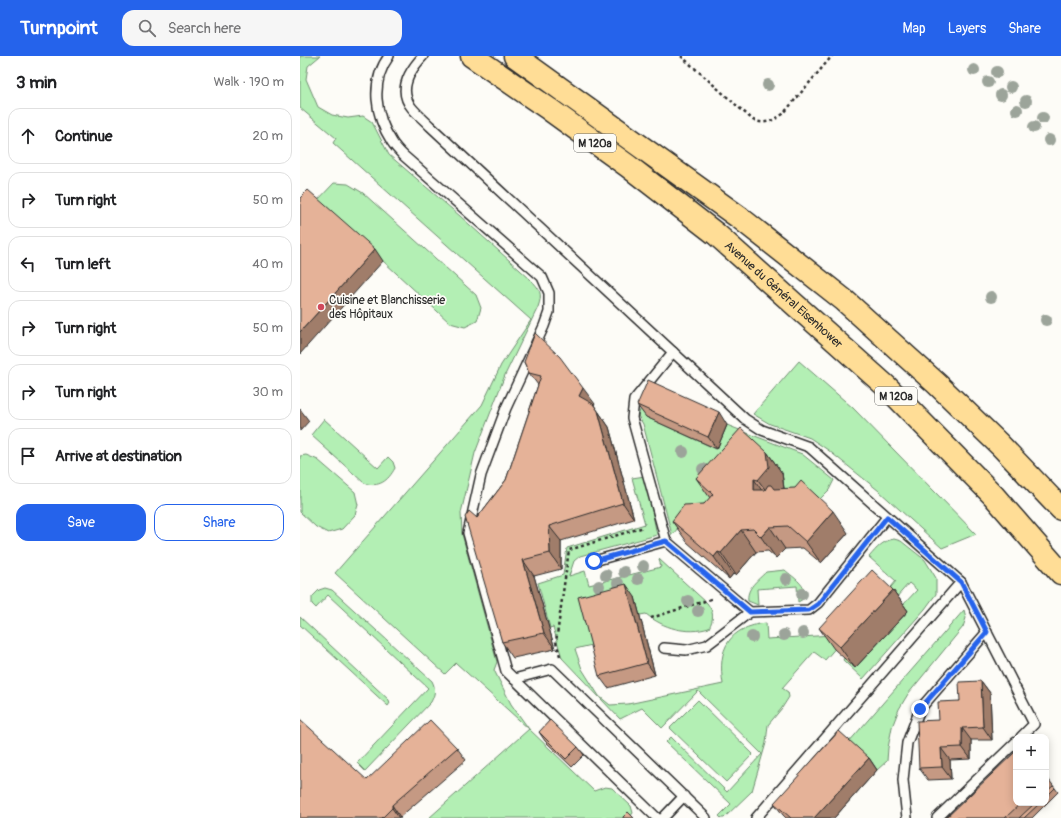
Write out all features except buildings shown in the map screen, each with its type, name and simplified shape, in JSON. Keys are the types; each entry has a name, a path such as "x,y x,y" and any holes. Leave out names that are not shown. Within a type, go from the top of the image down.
{"main road":[{"name":"Avenue du Général Eisenhower","path":"472,56 549,108 628,166 716,234 887,387 993,495 1061,573"},
{"name":"M 120a","path":"515,56 740,218 844,300 937,384 1000,445 1061,509"}],"lane":[{"path":"389,56 378,79 377,102 381,121 392,142 404,156 542,277 549,293 549,312 544,326 506,408 481,475 468,533 506,670 657,818"},
{"path":"423,56 415,64 408,76 404,92 411,107 745,419 762,430 809,447 961,582 1034,724 1024,734"},
{"path":"673,352 634,400 632,418 666,541 750,612"},
{"path":"664,648 686,650 707,645 750,612 809,610 818,604 887,517"},
{"path":"594,561 666,541"},
{"path":"756,818 961,582"},
{"path":"907,818 903,780 907,743 920,709 987,632"},
{"path":"514,679 552,668 706,818"},
{"path":"937,818 1013,745"},
{"path":"663,818 684,796"}],"path":[{"path":"681,56 753,120 761,124 774,121 783,114 832,56"},
{"path":"559,675 567,667 562,661 556,642 569,550 644,527"},
{"path":"651,618 728,594"}],"green space":[{"path":"300,56 320,56 308,66 306,79 318,107 332,115 348,118 363,116 372,122 389,155 530,279 540,292 538,307 505,375 475,453 461,513 462,534 497,662 494,670 511,704 529,729 456,663 445,674 335,573 482,405 501,365 531,320 333,143 336,138 300,108"},
{"path":"334,183 348,184 363,193 476,295 481,308 477,321 465,327 450,323 316,202"},
{"path":"799,361 853,408 976,534 942,548 879,491 828,450 810,438 770,424 753,414"},
{"path":"644,399 646,417 716,449 727,425 802,454 834,480 829,490 816,503 784,489 782,473 756,450 711,500 688,517 672,535 643,424 638,416"},
{"path":"324,419 378,468 388,457 393,462 395,468 389,477 379,484 374,485 364,483 311,435"},
{"path":"306,455 318,460 355,492 358,505 355,515 342,529 328,533 316,527 300,512 300,456"},
{"path":"645,476 657,535 580,556 574,561 569,576 585,571 589,585 661,567 659,559 707,603 712,612 712,621 709,628 692,631 676,629 660,623 646,614 640,615 596,644 575,649 582,669 599,696 610,705 628,704 723,684 722,660 724,650 728,642 743,629 753,625 766,623 767,639 833,635 852,629 825,660 814,652 782,688 788,692 789,697 768,725 766,743 752,791 724,818 719,816 731,804 666,742 671,737 727,792 762,754 698,691 662,728 642,708 620,719 562,658 553,627 550,628 538,583 563,575 567,548 645,524 632,478"},
{"path":"894,539 901,541 925,560 936,578 936,594 925,609 863,679 843,660 844,658 855,668 902,606 917,590 909,583 895,599 887,592 896,581 869,557 883,543"},
{"path":"785,570 802,586 805,593 805,598 798,602 797,586 757,589 758,605 748,601 751,588 766,572"},
{"path":"325,588 332,590 432,681 434,687 434,694 431,702 365,771 357,763 428,688 328,595 316,608 312,604 312,597 319,590"},
{"path":"964,610 966,618 963,627 908,694 899,709 892,727 887,761 877,770 848,743"},
{"path":"300,617 389,700 390,703 388,706 300,625"},
{"path":"698,700 753,754 726,782 670,728"},
{"path":"529,729 594,791 605,787 612,788 631,806 633,813 629,818 429,818"}],"place":[{"name":"Cuisine et Blanchisserie des Hôpitaux","path":"321,307"}],"route":[{"path":"594,561 666,541 750,612 809,610 818,604 887,517 961,582 987,632 920,709"}]}
